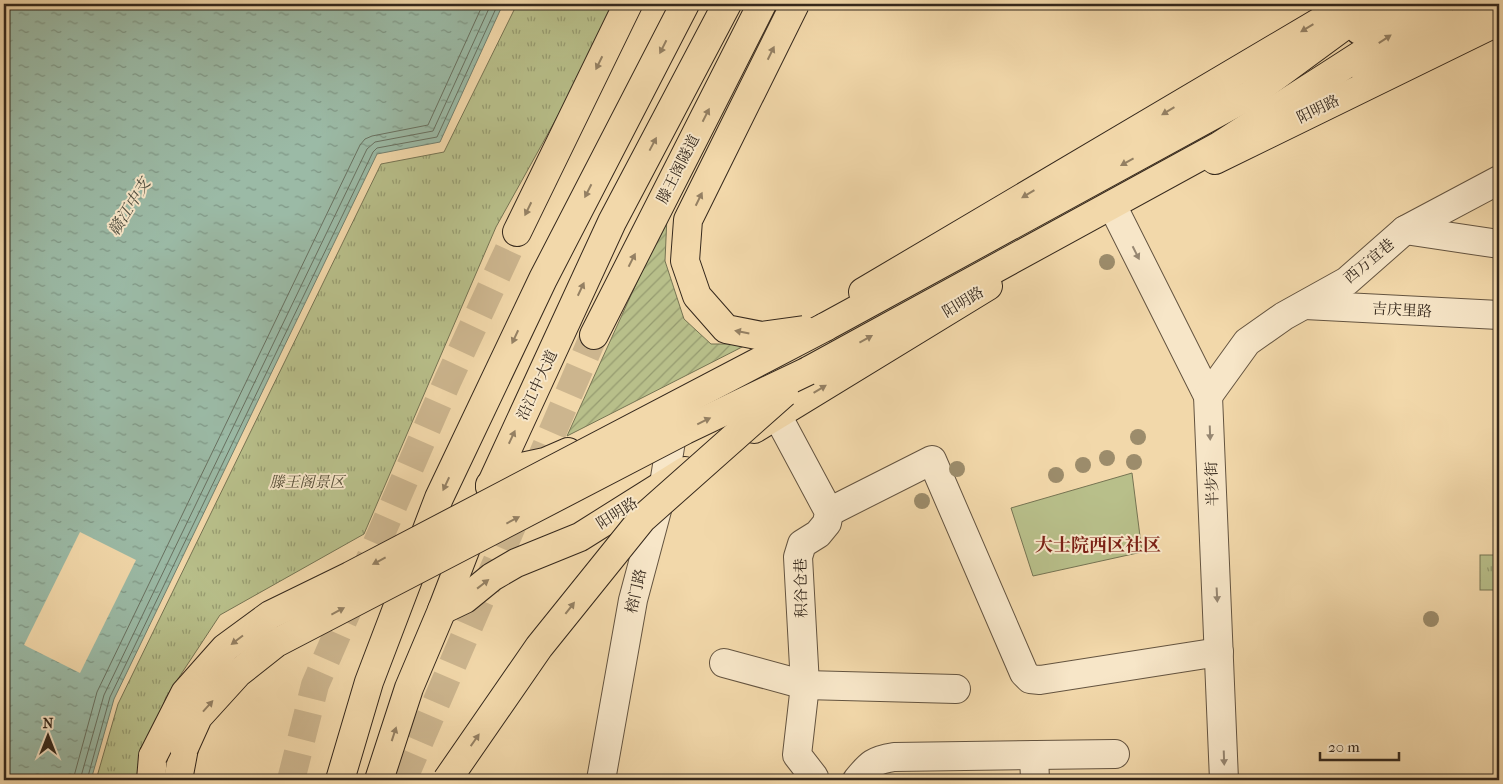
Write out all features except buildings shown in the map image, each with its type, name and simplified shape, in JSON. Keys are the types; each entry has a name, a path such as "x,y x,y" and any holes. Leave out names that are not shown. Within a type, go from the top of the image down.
{"main road":[{"path":"517,232 628,4"},
{"path":"340,780 369,682 439,498 542,279 685,4"},
{"name":"沿江中大道","path":"379,780 409,688 442,610 490,486 612,222 726,4"},
{"name":"滕王阁隧道","path":"594,335 762,4"},
{"path":"795,4 688,220 685,261 697,296 726,329 762,336 825,327"},
{"path":"490,486 518,468 545,462 677,402 1350,4"},
{"path":"1250,95 1374,4"},
{"path":"151,780 153,756 185,693 225,648 270,615 368,566 825,327 1250,95 1403,4"},
{"path":"1219,146 1440,4"},
{"path":"178,780 184,748 198,717 238,673 276,643 686,430 808,371 1219,146 1495,4"},
{"name":"阳明路","path":"442,610 465,599 492,577 516,563 580,537 1114,209 1499,21"},
{"path":"447,780 539,647 642,519 808,371"}],"street":[{"name":"西万宜巷","path":"1208,396 1247,342 1284,316 1347,281 1404,230 1499,180"},
{"name":"半步街","path":"1114,209 1208,396 1224,780"},
{"path":"1404,230 1499,244"},
{"name":"吉庆里路","path":"1305,305 1499,315"},
{"name":"榕门路","path":"601,780 633,600 664,484 677,402"},
{"path":"777,415 829,512 932,460 1024,673 1030,679 1040,680 1219,652"},
{"name":"积谷仓巷","path":"818,779 797,755 805,685 798,557 802,544 818,534 827,523 829,512"},
{"path":"724,663 805,685 956,689"},
{"path":"857,780 870,765 880,759 894,757 1035,768 1115,754"}],"green space":[{"name":"滕王阁景区","path":"517,4 620,4 496,227 364,534 220,615 166,697 136,780 96,780 118,704 381,164 444,152"},
{"path":"667,216 665,261 684,319 711,344 748,344 567,436"},
{"path":"1132,473 1142,552 1033,576 1011,508"},
{"path":"1480,555 1499,555 1499,590 1480,590"}],"water":[{"name":"赣江中支","path":"4,4 503,4 440,142 377,154 114,699 91,780 4,780"}],"pier":[{"path":"80,532 136,560 80,673 24,645"}],"tunnel":[{"path":"291,780 315,685 448,380 517,232"},
{"path":"403,780 594,335"}],"district":[{"name":"大士院西区社区","path":"1098,545"}]}
